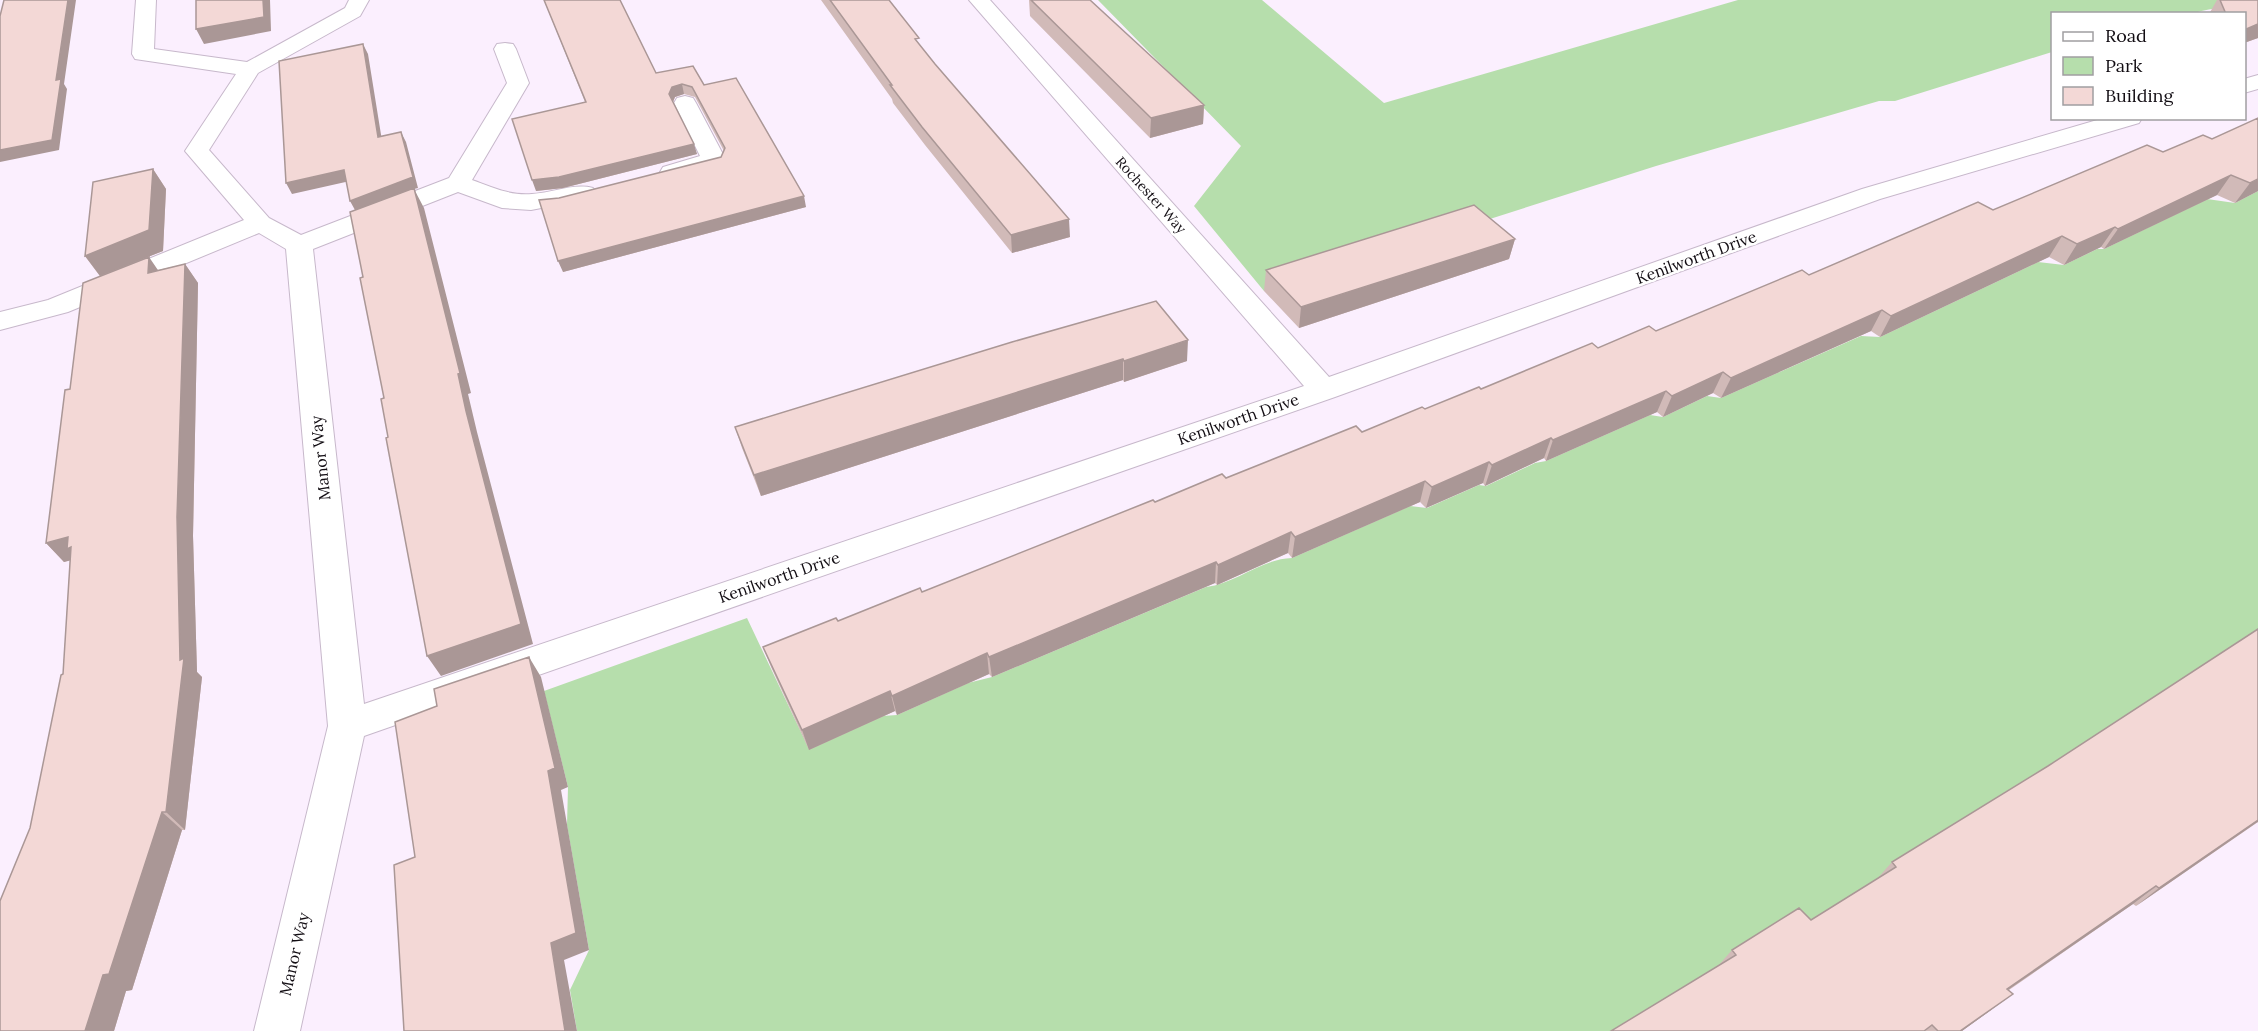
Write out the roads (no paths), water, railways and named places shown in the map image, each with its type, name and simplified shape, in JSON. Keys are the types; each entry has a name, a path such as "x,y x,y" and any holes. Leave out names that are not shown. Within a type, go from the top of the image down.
{"street":[{"path":"146,0 144,54 250,69"},
{"path":"359,0 353,12 250,69 198,151 260,223 299,245 458,183 518,82 505,49"},
{"name":"Rochester Way","path":"979,0 1324,390"},
{"path":"646,178 714,160 685,103"},
{"name":"Kenilworth Drive","path":"347,726 1324,390 1871,194 2124,120"},
{"path":"458,183 502,200 531,202 563,198 602,189"},
{"path":"0,321 58,306 260,223"},
{"name":"Manor Way","path":"277,1031 347,726 299,245"}]}
